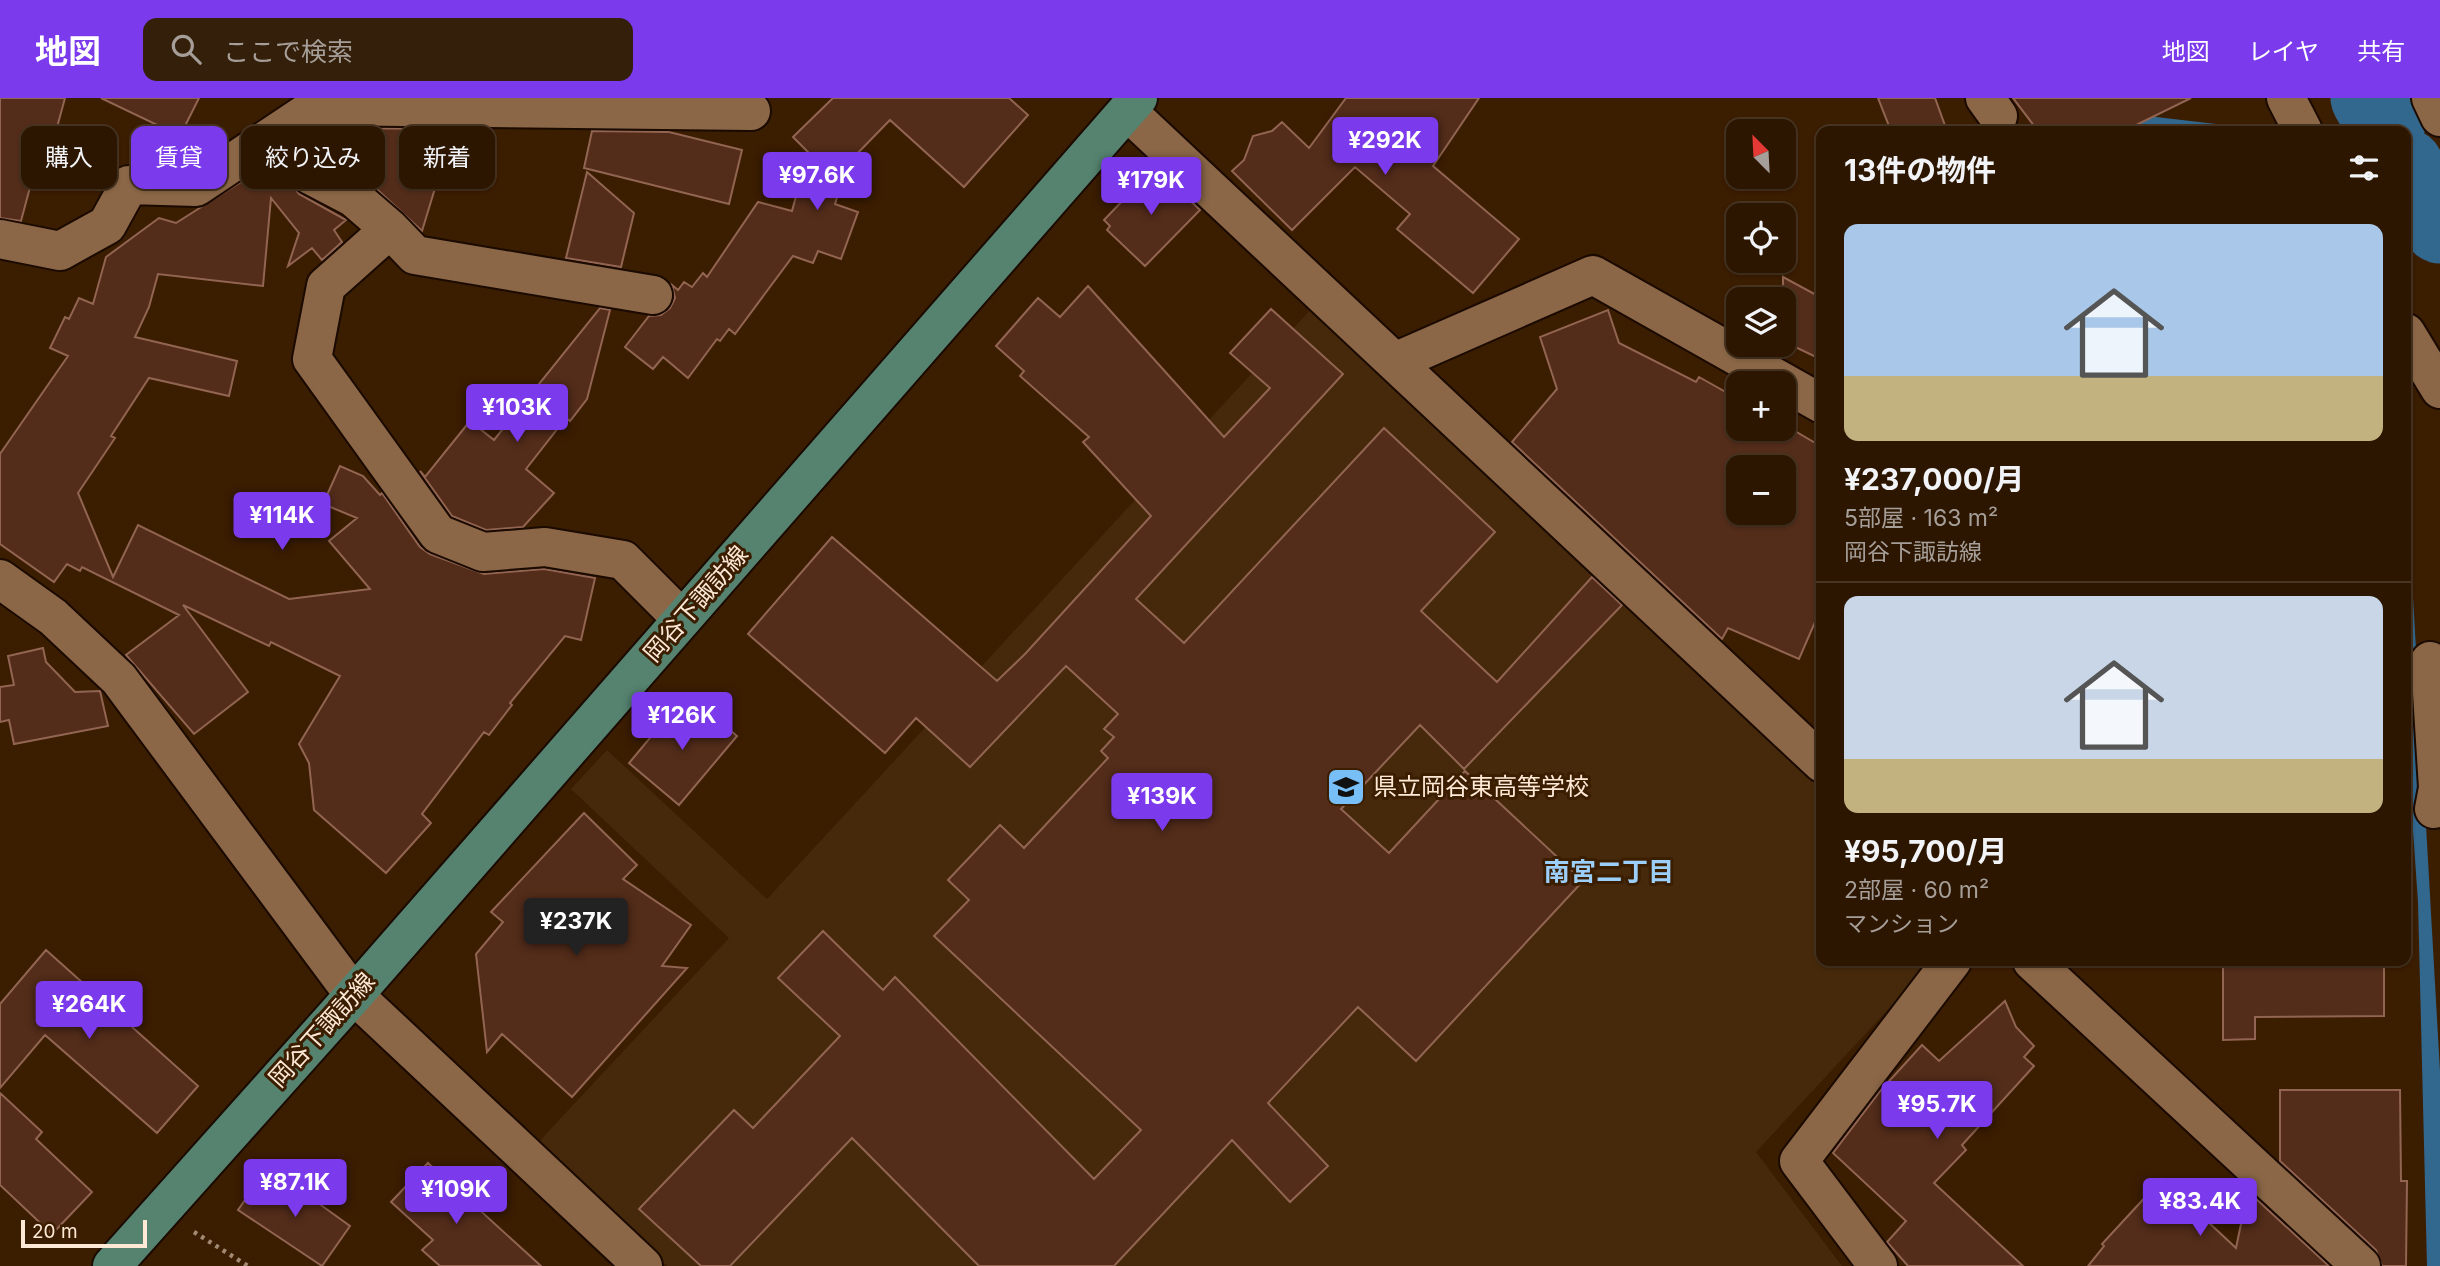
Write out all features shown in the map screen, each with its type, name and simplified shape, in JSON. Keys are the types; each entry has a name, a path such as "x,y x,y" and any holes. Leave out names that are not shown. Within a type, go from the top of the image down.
{"main road":[{"name":"岡谷下諏訪線","path":"112,1266 354,995 1133,104"}],"street":[{"path":"2286,98 2300,126"},
{"path":"2431,98 2440,117"},
{"path":"1133,104 1398,361 1816,757"},
{"path":"287,126 317,106 751,111"},
{"path":"0,239 60,251 107,225 129,185 197,187 241,157"},
{"path":"338,189 354,198 415,255 653,295"},
{"path":"390,229 326,286 312,359 438,534 484,552 545,547 623,560 682,619"},
{"path":"1398,361 1593,275 1816,401"},
{"path":"2411,341 2440,388"},
{"path":"0,579 52,617 118,679 354,995 643,1266"},
{"path":"2424,811 2438,788 2430,661"},
{"path":"1878,1266 1799,1161 1948,966"},
{"path":"2037,966 2361,1266"}],"path":[{"path":"161,1211 248,1266"}],"shaded area":[{"name":"県立岡谷東高等学校","path":"1312,308 1816,780 1816,966 1928,966 1756,1152 1842,1266 667,1266 532,1149 729,938 571,789 607,750 767,899"}],"water":[{"path":"2411,562 2440,1071 2440,1266 2427,1266 2418,902 2411,802"}],"building":[{"path":"0,98 65,98 57,126 21,126 21,189 30,189 21,221 0,218"},
{"path":"101,98 199,98 185,126 159,126"},
{"path":"833,98 1009,98 1028,115 964,187 890,120 847,164 835,204 858,212 841,259 818,251 813,263 793,256 735,334 729,329 720,341 717,339 688,378 663,357 653,369 625,347 649,316 661,315 670,308 675,298 672,285 678,290 684,282 692,287 703,273 707,277 758,202 792,211 808,152 793,137"},
{"path":"1346,98 1479,98 1433,166 1519,239 1473,293 1397,229 1410,214 1355,167 1292,230 1232,171 1244,160 1253,136 1272,131 1282,122 1309,148"},
{"path":"1878,98 1935,98 1945,126 1889,126"},
{"path":"2013,98 2191,98 2134,126 2034,126"},
{"path":"385,128 399,129 399,189 435,189 422,231 377,189 385,189"},
{"path":"592,131 669,132 742,150 729,204 584,168"},
{"path":"1155,167 1200,210 1145,266 1107,230 1110,226 1104,220"},
{"path":"587,172 634,213 621,267 566,258"},
{"path":"241,182 241,189 295,189 299,194 346,220 334,230 342,242 322,260 312,248 288,266 299,233 271,198 263,286 158,274 149,307 135,337 237,361 229,396 149,378 111,436 115,438 78,493 113,577 138,525 289,599 370,589 329,541 357,518 323,504 340,466 363,476 380,495 382,493 420,547 430,554 484,574 544,569 595,578 581,640 565,636 510,703 512,705 489,735 484,732 422,814 431,823 386,873 314,810 309,763 299,744 340,676 271,642 269,646 183,605 248,692 194,734 126,655 179,615 82,567 80,571 67,564 54,582 0,544 0,454 68,356 50,348 65,317 69,319 79,298 93,304 106,257 159,218 176,223"},
{"path":"1783,277 1816,295 1816,357 1796,347 1796,287 1783,287"},
{"path":"1088,286 1224,437 1270,388 1230,353 1271,309 1343,374 1136,599 1184,643 1384,428 1495,532 1421,611 1497,682 1592,577 1622,605 1464,769 1420,725 1341,809 1389,853 1465,771 1583,881 1416,1061 1358,1007 1268,1103 1328,1166 1290,1202 1232,1140 1114,1266 979,1266 852,1138 730,1266 701,1266 639,1209 734,1110 753,1128 840,1036 778,978 823,931 883,990 895,977 1094,1179 1141,1130 934,936 969,900 948,880 1000,825 1024,848 1108,758 1101,751 1114,737 1104,729 1118,714 1066,666 970,767 916,718 885,753 748,634 832,537 997,681 1025,654 1151,516 1083,442 1089,437 1020,376 1024,371 996,346 1038,298 1060,317"},
{"path":"600,308 610,310 587,399 570,421 566,418 526,469 554,493 523,527 486,530 452,516 420,471 425,477 470,421 494,440"},
{"path":"1608,310 1619,343 1696,382 1699,377 1726,392 1726,441 1796,441 1796,432 1816,443 1816,620 1799,659 1728,628 1722,639 1512,442 1557,389 1540,337"},
{"path":"43,648 46,662 75,692 100,691 108,726 14,744 9,720 0,722 0,687 14,685 8,656"},
{"path":"679,703 701,721 709,712 737,736 679,805 629,763"},
{"path":"584,813 637,865 623,879 691,925 662,966 687,968 572,1097 502,1034 487,1052 476,954 503,922 491,912"},
{"path":"46,950 198,1086 157,1133 45,1035 0,1088 0,1004"},
{"path":"2223,966 2384,966 2384,1016 2255,1017 2255,1039 2223,1040"},
{"path":"2005,1001 2016,1027 2034,1046 2024,1057 2034,1066 1962,1145 1966,1150 1934,1183 2023,1266 1908,1266 1887,1242 1906,1221 1833,1153 1881,1090 1922,1045 1939,1061"},
{"path":"2280,1090 2400,1090 2401,1181 2407,1181 2406,1266 2382,1266 2376,1250 2280,1161"},
{"path":"0,1093 42,1132 36,1139 92,1192 52,1234 0,1185"},
{"path":"428,1163 541,1266 440,1266 422,1250 433,1240 391,1202"},
{"path":"264,1173 303,1200 307,1195 350,1226 322,1266 238,1210"},
{"path":"2162,1179 2236,1248 2247,1195 2254,1197 2329,1266 2088,1266 2104,1246 2102,1244"}],"waterway":[{"path":"2114,98 2147,122 2181,126"},
{"path":"2368,98 2384,126"},
{"path":"2411,175 2440,226"}],"place":[{"name":"県立岡谷東高等学校","path":"1346,787"}],"district":[{"name":"南宮二丁目","path":"1609,872"}]}
